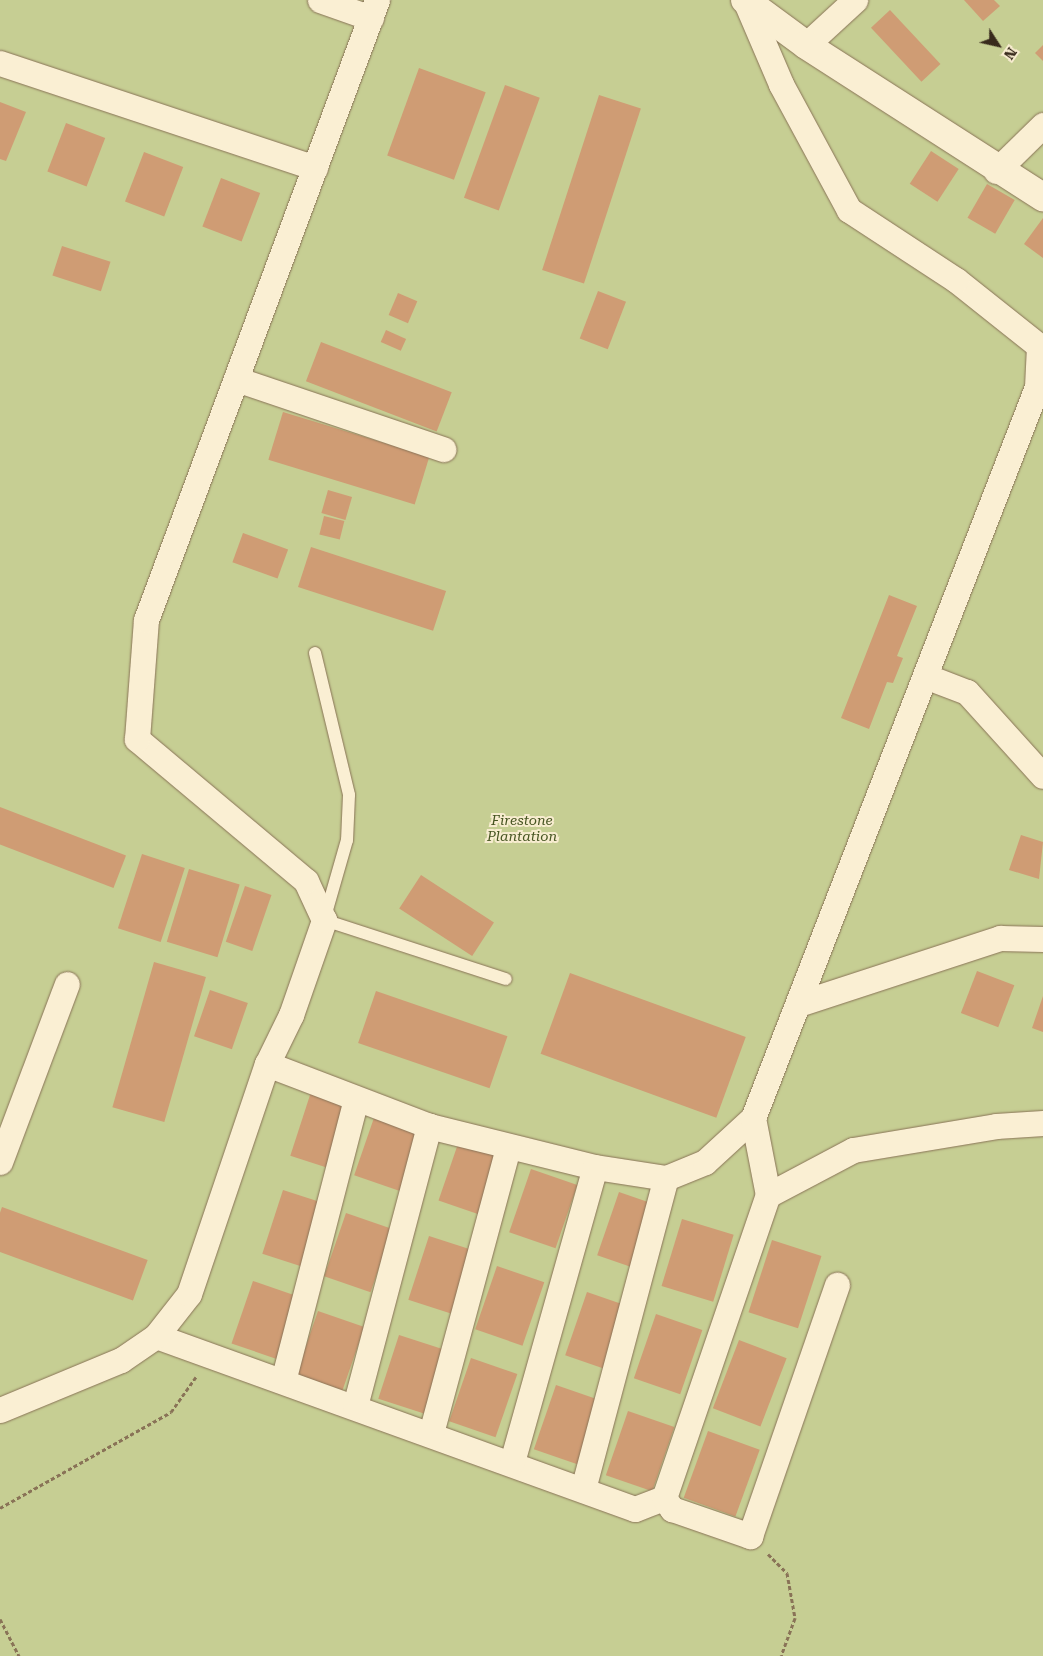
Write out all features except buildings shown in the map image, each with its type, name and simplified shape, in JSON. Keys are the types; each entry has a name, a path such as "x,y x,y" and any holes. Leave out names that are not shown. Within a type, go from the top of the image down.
{"street":[{"path":"0,1410 121,1360 156,1336 189,1294 267,1064 291,1015 324,920 306,881 137,739 146,620 374,9 320,0"},
{"path":"745,0 806,45 996,170 1043,198"},
{"path":"267,1064 429,1126 595,1167 666,1178 705,1162 753,1118 1036,388 1041,348 956,280 850,210 781,84 745,0"},
{"path":"806,45 855,0"},
{"path":"0,63 315,168"},
{"path":"996,170 1043,125"},
{"path":"236,379 443,449"},
{"path":"925,676 968,692 1043,776"},
{"path":"798,1004 1000,938 1043,939"},
{"path":"0,1162 67,984"},
{"path":"284,1381 356,1099"},
{"path":"664,1498 768,1195 753,1118"},
{"path":"768,1195 853,1150 996,1126 1043,1124"},
{"path":"355,1406 429,1126"},
{"path":"431,1433 508,1147"},
{"path":"512,1462 595,1167"},
{"path":"583,1489 666,1178"},
{"path":"664,1498 672,1509 750,1536 837,1285"},
{"path":"156,1336 512,1462 635,1508 664,1498"}],"lane":[{"path":"315,653 349,795 347,840 324,920 506,979"}],"path":[{"path":"0,1508 171,1412 198,1376 202,1352"},
{"path":"750,1536 787,1573 795,1618 780,1656"},
{"path":"0,1619 19,1656"}],"green space":[{"name":"Firestone Plantation","path":"0,0 1043,0 1043,1656 0,1656"}]}
